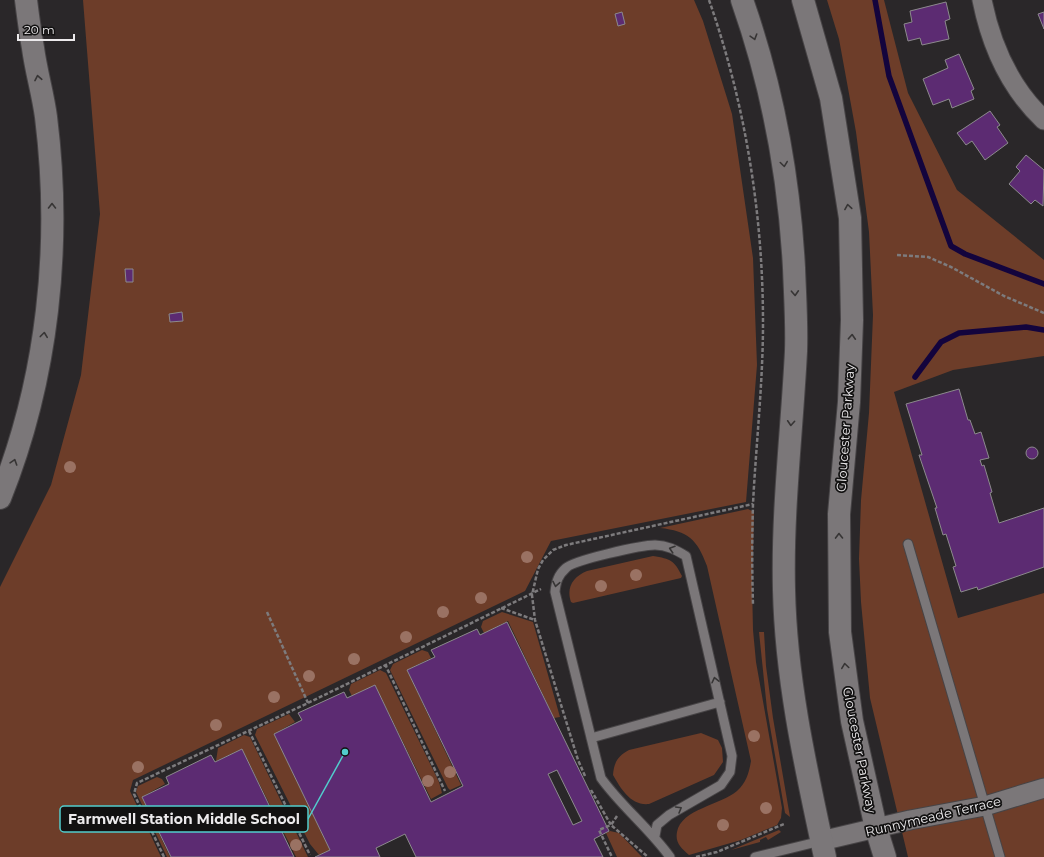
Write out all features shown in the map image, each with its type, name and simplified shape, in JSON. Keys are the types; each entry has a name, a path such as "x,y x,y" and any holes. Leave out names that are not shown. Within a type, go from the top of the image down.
{"main road":[{"path":"0,498 13,466 27,420 39,365 52,252 52,191 46,116 32,48 26,0"},
{"path":"742,0 768,80 782,150 792,228 796,349 785,503 784,593 793,691 803,756 823,849"},
{"name":"Gloucester Parkway","path":"803,0 830,98 850,218 852,320 848,402 839,514 840,632 852,721 876,828 885,857"}],"street":[{"path":"982,0 990,32 1002,62 1018,90 1044,120"},
{"name":"Runnymeade Terrace","path":"823,849 876,828 985,806 1044,788"}],"lane":[{"path":"908,544 1000,857"},
{"path":"655,836 657,825 669,815 722,785 730,772 732,756 686,556 674,548 655,545 581,560 567,567 557,578 554,592 601,778 614,796 655,836 670,857"},
{"path":"591,738 720,702"},
{"path":"755,857 823,849"}],"path":[{"path":"708,0 721,34 743,125 759,225 763,323 761,394 753,504 753,605"},
{"path":"897,255 928,257 951,267 1004,296 1044,313"},
{"path":"164,857 134,794 136,783 308,703 501,608 532,595 557,578"},
{"path":"532,595 535,620 578,760 587,781"},
{"path":"501,608 535,620"},
{"path":"267,612 308,703"},
{"path":"385,664 446,792"},
{"path":"249,731 310,855"},
{"path":"590,788 611,825 648,857"},
{"path":"612,857 599,830 611,825 624,806"},
{"path":"696,857 717,852 784,824"}],"shaded area":[{"path":"83,0 694,0 703,21 732,114 753,258 757,365 746,502 551,541 525,591 133,780 130,791 161,857 0,857 0,587 51,485 81,375 100,214"},
{"path":"827,0 884,0 908,93 957,190 1044,260 1044,356 953,370 894,392 958,618 1044,593 1044,857 908,857 870,698 861,602 859,559 861,500 869,413 873,315 869,232 856,132 839,39"},
{"path":"748,509 754,512 752,584 753,630 756,662 782,808 781,818 777,825 741,840 689,855 681,848 677,839 677,832 680,824 686,818 702,808 730,796 737,791 747,778 751,761 707,566 699,549 690,538 678,531 660,528"},
{"path":"653,556 668,559 674,563 682,576 681,578 573,603 571,602 569,592 570,587 574,579 582,573"},
{"path":"502,612 533,622 560,717 554,718 508,621 484,633 481,627 483,621"},
{"path":"759,632 764,632 766,666 773,718 790,817 785,813 767,709"},
{"path":"422,650 428,652 431,658 407,670 461,785 450,790 390,670 393,664"},
{"path":"380,670 386,673 439,782 442,793 431,799 375,685 352,696 349,690 351,684"},
{"path":"289,714 295,722 274,734 330,850 319,855 310,844 255,735 257,729"},
{"path":"701,733 718,740 722,748 723,762 714,775 649,804 637,802 627,796 619,786 613,775 614,766 617,760 629,750"},
{"path":"244,735 250,737 308,857 296,857 242,749 216,761 218,748"},
{"path":"157,777 162,779 165,784 142,797 170,857 167,857 136,792 138,786"},
{"path":"779,830 781,832 768,840 766,837 760,840 760,842 731,850"},
{"path":"610,831 619,833 642,857 617,857 606,833"}],"building":[{"path":"946,2 950,19 945,21 949,39 922,45 920,38 908,41 904,24 912,22 910,11"},
{"path":"622,12 625,24 618,26 615,14"},
{"path":"1044,12 1044,29 1038,14"},
{"path":"959,54 974,89 971,91 974,99 952,108 949,99 933,105 923,79 948,68 945,60"},
{"path":"990,111 1000,125 997,127 1008,143 985,160 972,141 966,145 957,133"},
{"path":"1026,155 1044,170 1043,206 1035,200 1031,204 1009,184 1020,171 1016,167"},
{"path":"125,269 133,269 133,282 126,282"},
{"path":"182,312 183,321 170,322 169,314"},
{"path":"959,389 968,420 970,420 975,434 981,432 989,458 980,460 982,466 984,465 992,492 990,493 999,523 1044,508 1044,567 978,590 977,587 961,592 953,567 956,566 946,534 943,535 935,508 937,508 919,455 922,455 906,404"},
{"path":"1034,447 1037,448 1037,458 1030,459 1027,458 1026,451 1027,448"},
{"path":"507,622 609,831 594,839 603,857 416,857 405,834 376,848 380,857 315,857 330,850 274,734 302,720 298,713 344,692 347,698 375,685 431,802 463,786 407,670 435,657 431,650 477,629 480,635","holes":["557,770 582,821 573,825 548,774"]},
{"path":"242,749 294,857 171,857 142,797 169,784 166,777 211,755 215,762"}],"waterway":[{"path":"875,0 889,76 951,246 965,254 1044,284"},
{"path":"915,377 941,342 959,333 1026,327 1044,330"}],"place":[{"name":"Farmwell Station Middle School","path":"345,752"}]}
